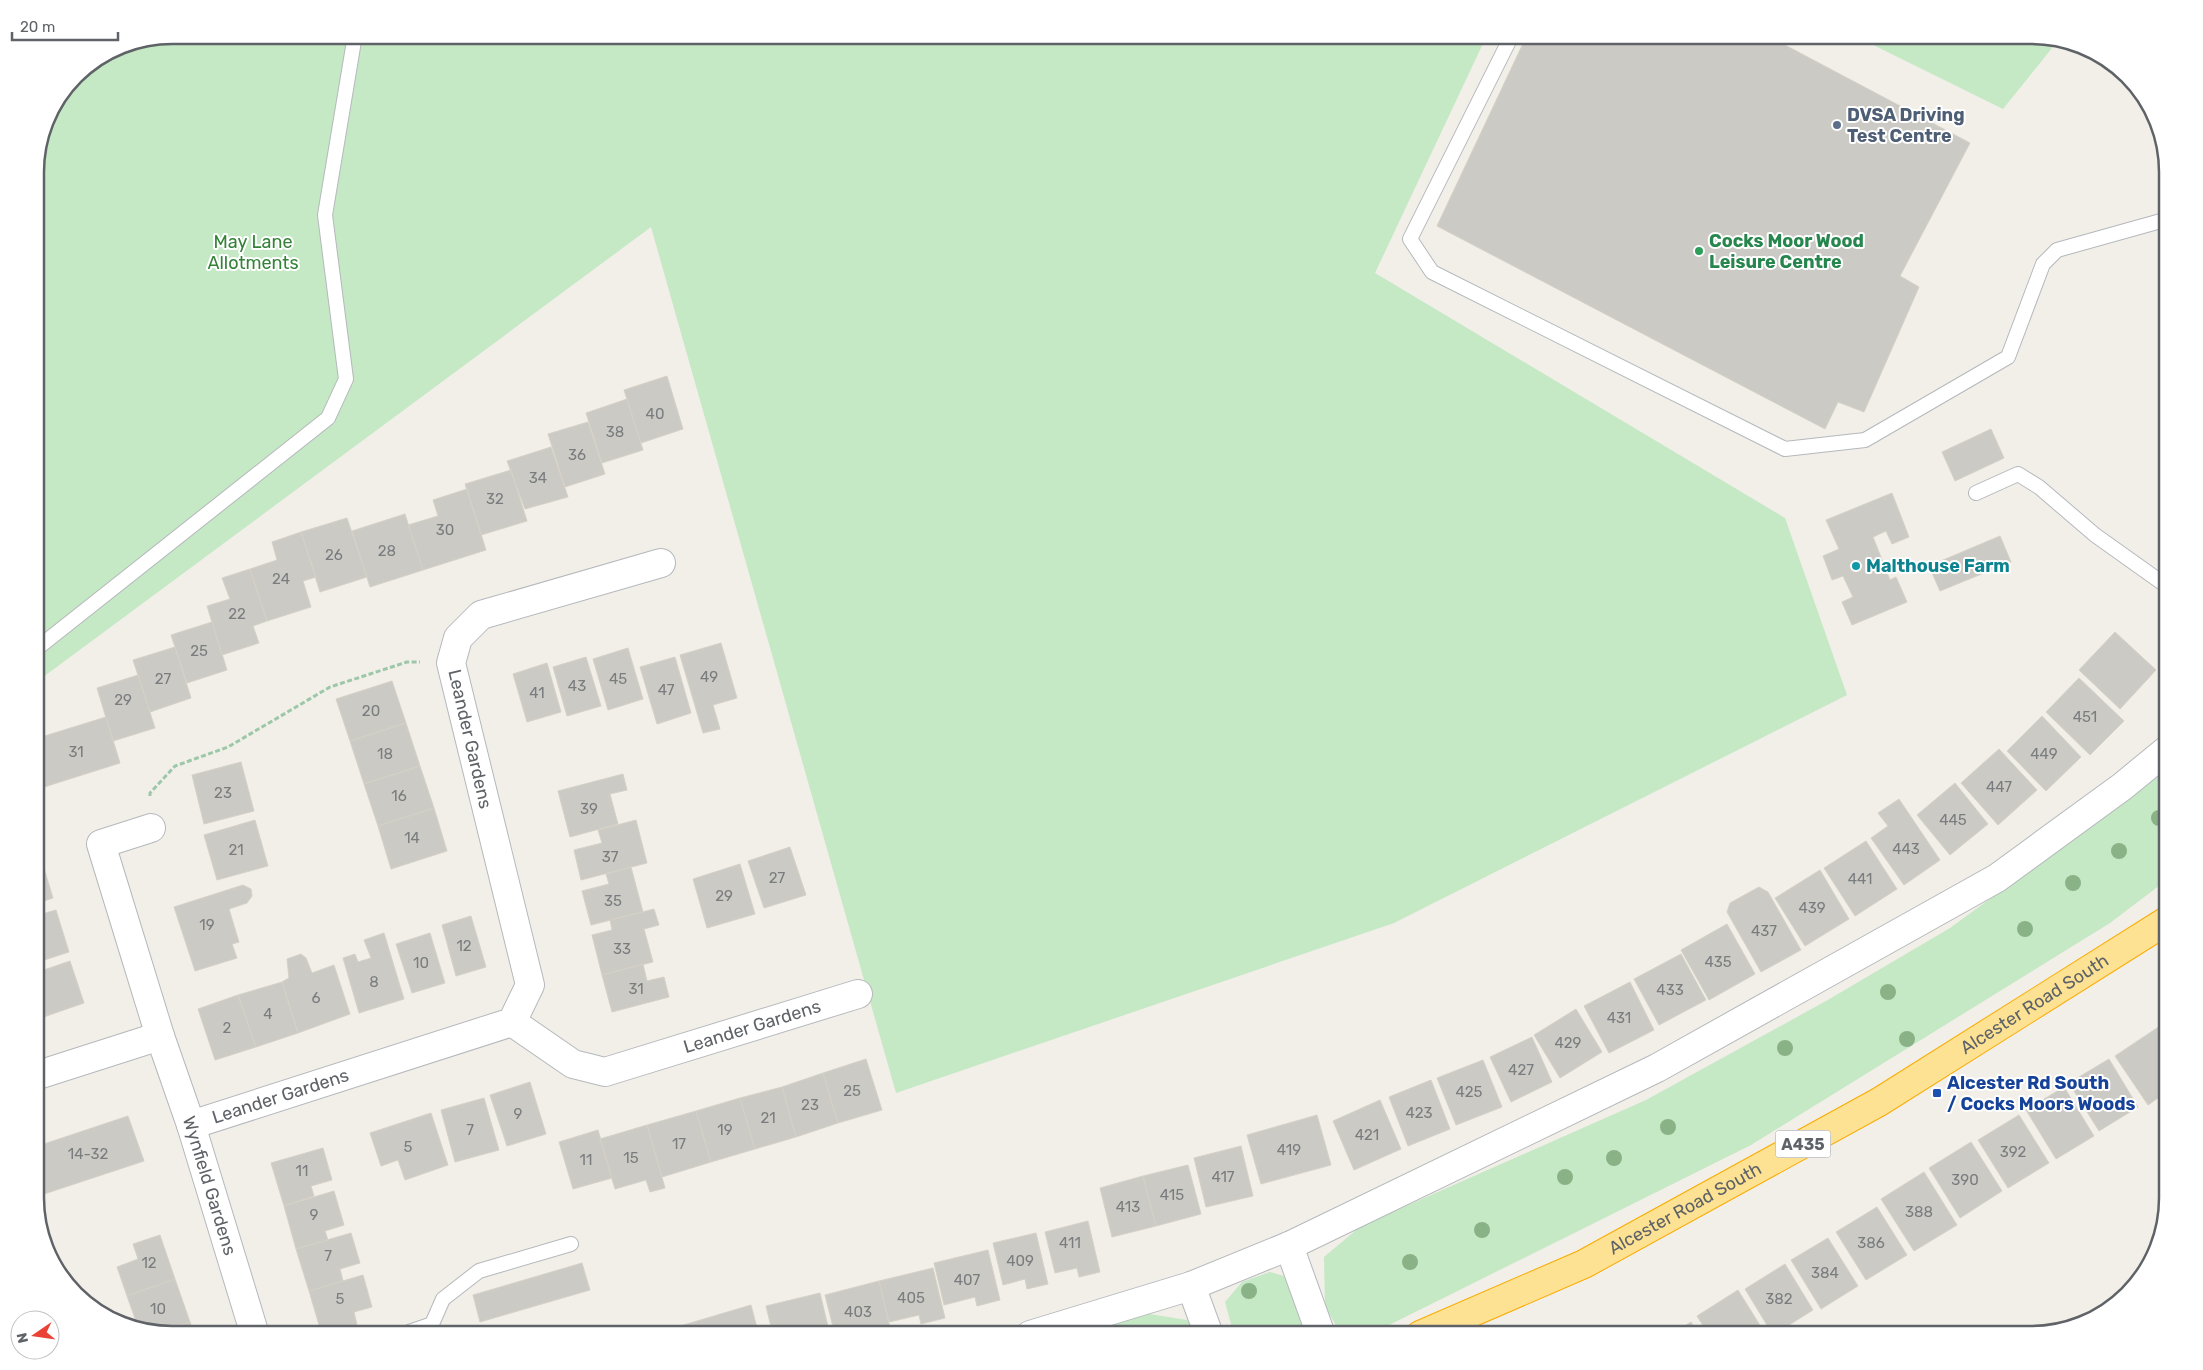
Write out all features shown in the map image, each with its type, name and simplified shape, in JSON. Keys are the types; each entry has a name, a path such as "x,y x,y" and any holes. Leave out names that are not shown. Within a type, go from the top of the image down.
{"highway":[{"name":"Alcester Road South","path":"1441,1326 1584,1264 1870,1107 2159,926"}],"street":[{"name":"Leander Gardens","path":"191,1125 512,1022 530,985 451,663 458,638 481,615 661,563"},
{"path":"1060,1326 1191,1286 1289,1246 1657,1068 1997,878 2123,786 2159,756"},
{"name":"Wynfield Gardens","path":"151,828 101,844 160,1036 191,1125 253,1326"},
{"name":"Leander Gardens","path":"512,1022 573,1064 605,1072 858,994"},
{"path":"44,1073 160,1036"},
{"path":"1289,1246 1317,1326"},
{"path":"1191,1286 1206,1326"}],"lane":[{"path":"44,643 328,418 346,379 325,215 354,44"},
{"path":"1508,44 1410,239 1432,272 1785,449 1865,440 2008,357 2043,264 2057,250 2159,222"},
{"path":"1976,493 2018,474 2040,487 2095,535 2159,581"},
{"path":"426,1326 432,1324 442,1299 479,1271 571,1244"}],"path":[{"path":"151,828 150,793 175,766 228,747 330,687 407,662 451,663"}],"green space":[{"name":"May Lane Allotments","path":"172,44 1483,44 1375,273 1785,518 1847,695 1394,923 896,1093 651,227 44,676 45,155 48,139 65,101 87,76 101,65 123,54 147,46"},
{"path":"1871,44 2031,44 2054,46 2003,109"},
{"path":"2159,776 2159,886 2110,923 1751,1145 1387,1326 1336,1326 1325,1307 1324,1257 1361,1226 1646,1100 1826,1001 1950,928"},
{"path":"1270,1272 1284,1276 1300,1304 1306,1326 1232,1326 1225,1302 1242,1282"},
{"path":"1143,1313 1187,1320 1191,1326 1108,1326"}],"building":[{"name":"Cocks Moor Wood Leisure Centre","path":"1523,44 1783,44 1970,143 1900,276 1919,287 1864,412 1838,402 1825,429 1437,226"},
{"path":"667,376 683,429 641,443 624,390"},
{"path":"627,399 643,450 602,463 586,413"},
{"path":"588,422 605,474 565,487 548,434"},
{"path":"1991,429 2004,458 1955,481 1942,452"},
{"path":"551,447 568,497 525,509 507,461"},
{"path":"511,470 527,521 481,535 465,484"},
{"path":"467,489 486,550 423,570 408,525 438,516 433,500"},
{"name":"Malthouse Farm","path":"1892,493 1909,537 1892,544 1886,531 1873,537 1890,580 1896,577 1907,602 1852,625 1842,602 1853,597 1843,576 1832,580 1823,556 1839,549 1826,520"},
{"path":"405,514 423,570 370,587 352,531"},
{"path":"347,518 367,577 320,592 301,532"},
{"path":"301,532 316,577 303,581 311,607 267,621 250,569 277,560 272,542"},
{"path":"2000,536 2011,562 1940,591 1929,566"},
{"path":"250,569 267,621 253,626 259,643 222,655 207,606 230,599 222,578"},
{"path":"212,622 227,670 187,683 171,635"},
{"path":"2115,632 2156,670 2120,709 2079,670"},
{"path":"721,643 737,698 713,705 720,729 703,733 680,655"},
{"path":"175,647 191,698 150,712 133,660"},
{"path":"628,648 643,699 608,710 593,659"},
{"path":"586,657 601,706 567,716 553,667"},
{"path":"675,657 691,713 657,724 640,667"},
{"path":"547,663 561,712 527,722 513,674"},
{"path":"138,675 155,728 113,741 97,688"},
{"path":"2079,678 2124,721 2090,755 2046,712"},
{"path":"392,681 406,723 350,741 336,699"},
{"path":"2042,716 2081,757 2046,791 2007,751"},
{"path":"106,717 120,763 44,787 44,736"},
{"path":"406,723 420,766 364,784 350,741"},
{"path":"1999,749 2037,790 1998,825 1961,783"},
{"path":"241,762 254,811 204,824 192,775"},
{"path":"420,766 434,808 378,826 364,784"},
{"path":"623,774 627,790 610,794 618,824 570,837 558,791"},
{"path":"1955,783 1988,824 1950,855 1917,815"},
{"path":"1899,799 1940,860 1904,885 1871,838 1888,826 1878,813"},
{"path":"434,808 447,851 391,869 378,826"},
{"path":"255,820 268,866 217,880 204,835"},
{"path":"636,820 647,863 581,880 574,850 602,843 598,830"},
{"path":"1866,841 1897,889 1855,916 1824,868"},
{"path":"790,847 806,895 764,908 748,861"},
{"path":"740,864 755,914 707,928 693,879"},
{"path":"631,867 643,912 591,925 582,891 609,884 606,874"},
{"path":"44,868 53,898 44,901"},
{"path":"1820,870 1849,919 1805,946 1775,898"},
{"path":"243,885 251,889 252,896 247,903 229,909 239,942 232,944 237,958 195,971 174,907"},
{"path":"1759,887 1768,892 1801,950 1761,972 1727,912 1730,903"},
{"path":"654,909 659,925 644,929 653,962 602,975 592,935 612,930 610,920"},
{"path":"56,910 69,952 44,960 44,913"},
{"path":"471,916 486,967 456,976 442,925"},
{"path":"1727,924 1755,974 1709,1000 1681,950"},
{"path":"384,933 404,999 359,1013 343,958 355,954 358,962 371,958 364,940"},
{"path":"430,933 445,983 412,993 396,944"},
{"path":"301,954 306,958 312,973 334,965 350,1014 298,1033 282,982 289,978 287,959"},
{"path":"1681,954 1706,1000 1659,1025 1634,979"},
{"path":"70,961 84,1003 44,1017 44,970"},
{"path":"643,964 647,981 664,977 669,997 612,1012 602,975"},
{"path":"282,982 298,1033 256,1047 238,995"},
{"path":"1630,982 1654,1030 1609,1053 1584,1006"},
{"path":"238,995 256,1047 215,1060 198,1009"},
{"path":"1576,1009 1602,1052 1560,1078 1534,1035"},
{"path":"2159,1027 2159,1097 2148,1105 2115,1056"},
{"path":"1532,1037 1552,1082 1511,1102 1490,1057"},
{"path":"866,1059 882,1110 838,1123 823,1073"},
{"path":"2109,1059 2138,1107 2099,1131 2069,1083"},
{"path":"1483,1060 1502,1107 1456,1125 1437,1078"},
{"path":"823,1073 838,1123 796,1137 782,1087"},
{"path":"1431,1080 1450,1129 1408,1146 1389,1097"},
{"path":"530,1082 546,1134 507,1146 490,1095"},
{"path":"782,1087 796,1137 755,1149 740,1098"},
{"path":"2064,1087 2094,1136 2056,1159 2026,1110"},
{"path":"484,1098 499,1150 455,1162 441,1110"},
{"path":"740,1098 755,1149 711,1162 696,1111"},
{"path":"1380,1100 1401,1149 1354,1170 1333,1121"},
{"path":"696,1111 711,1162 662,1177 647,1125"},
{"path":"431,1113 448,1165 405,1180 398,1160 381,1166 370,1133"},
{"path":"1317,1115 1331,1165 1261,1184 1247,1135"},
{"path":"2019,1115 2049,1163 2008,1188 1978,1140"},
{"path":"128,1116 144,1161 44,1194 44,1144"},
{"path":"647,1125 665,1188 650,1192 646,1180 615,1189 600,1139"},
{"path":"598,1130 612,1178 573,1189 559,1142"},
{"path":"1971,1142 2002,1191 1960,1218 1929,1168"},
{"path":"1241,1146 1253,1196 1206,1207 1194,1158"},
{"path":"323,1148 332,1180 311,1186 314,1196 284,1206 271,1163"},
{"path":"1188,1165 1201,1214 1156,1226 1143,1176"},
{"path":"1924,1172 1957,1225 1914,1251 1881,1199"},
{"path":"1143,1176 1156,1226 1112,1237 1100,1188"},
{"path":"334,1191 344,1225 325,1231 328,1240 296,1249 284,1206"},
{"path":"1877,1207 1907,1255 1866,1280 1836,1232"},
{"path":"1088,1221 1100,1272 1079,1277 1077,1268 1055,1273 1045,1232"},
{"path":"351,1233 360,1263 340,1269 343,1281 309,1291 296,1249"},
{"path":"1036,1233 1048,1284 1027,1289 1025,1279 1003,1285 993,1243"},
{"path":"160,1235 175,1279 127,1296 117,1267 138,1259 133,1244"},
{"path":"1828,1238 1858,1286 1821,1309 1791,1260"},
{"path":"988,1250 1000,1300 977,1306 975,1297 944,1305 934,1263"},
{"path":"582,1263 590,1290 480,1322 473,1295"},
{"path":"1785,1264 1813,1310 1787,1326 1768,1326 1745,1289"},
{"path":"933,1268 945,1318 921,1324 919,1315 889,1322 879,1281"},
{"path":"363,1275 372,1307 354,1312 357,1325 319,1326 309,1291"},
{"path":"175,1279 190,1322 172,1326 136,1321 127,1296"},
{"path":"879,1281 890,1326 833,1326 825,1295"},
{"path":"1738,1290 1760,1326 1703,1326 1697,1316"},
{"path":"820,1293 828,1326 771,1326 766,1306"},
{"path":"751,1305 757,1326 680,1326"},
{"path":"190,1322 191,1326 178,1326"},
{"path":"1691,1322 1693,1326 1685,1326"}],"place":[{"name":"DVSA Driving Test Centre","path":"1837,125"},
{"name":"Cocks Moor Wood Leisure Centre","path":"1699,251"},
{"name":"Malthouse Farm","path":"1856,566"},
{"name":"Alcester Rd South / Cocks Moors Woods","path":"1937,1093"}]}
